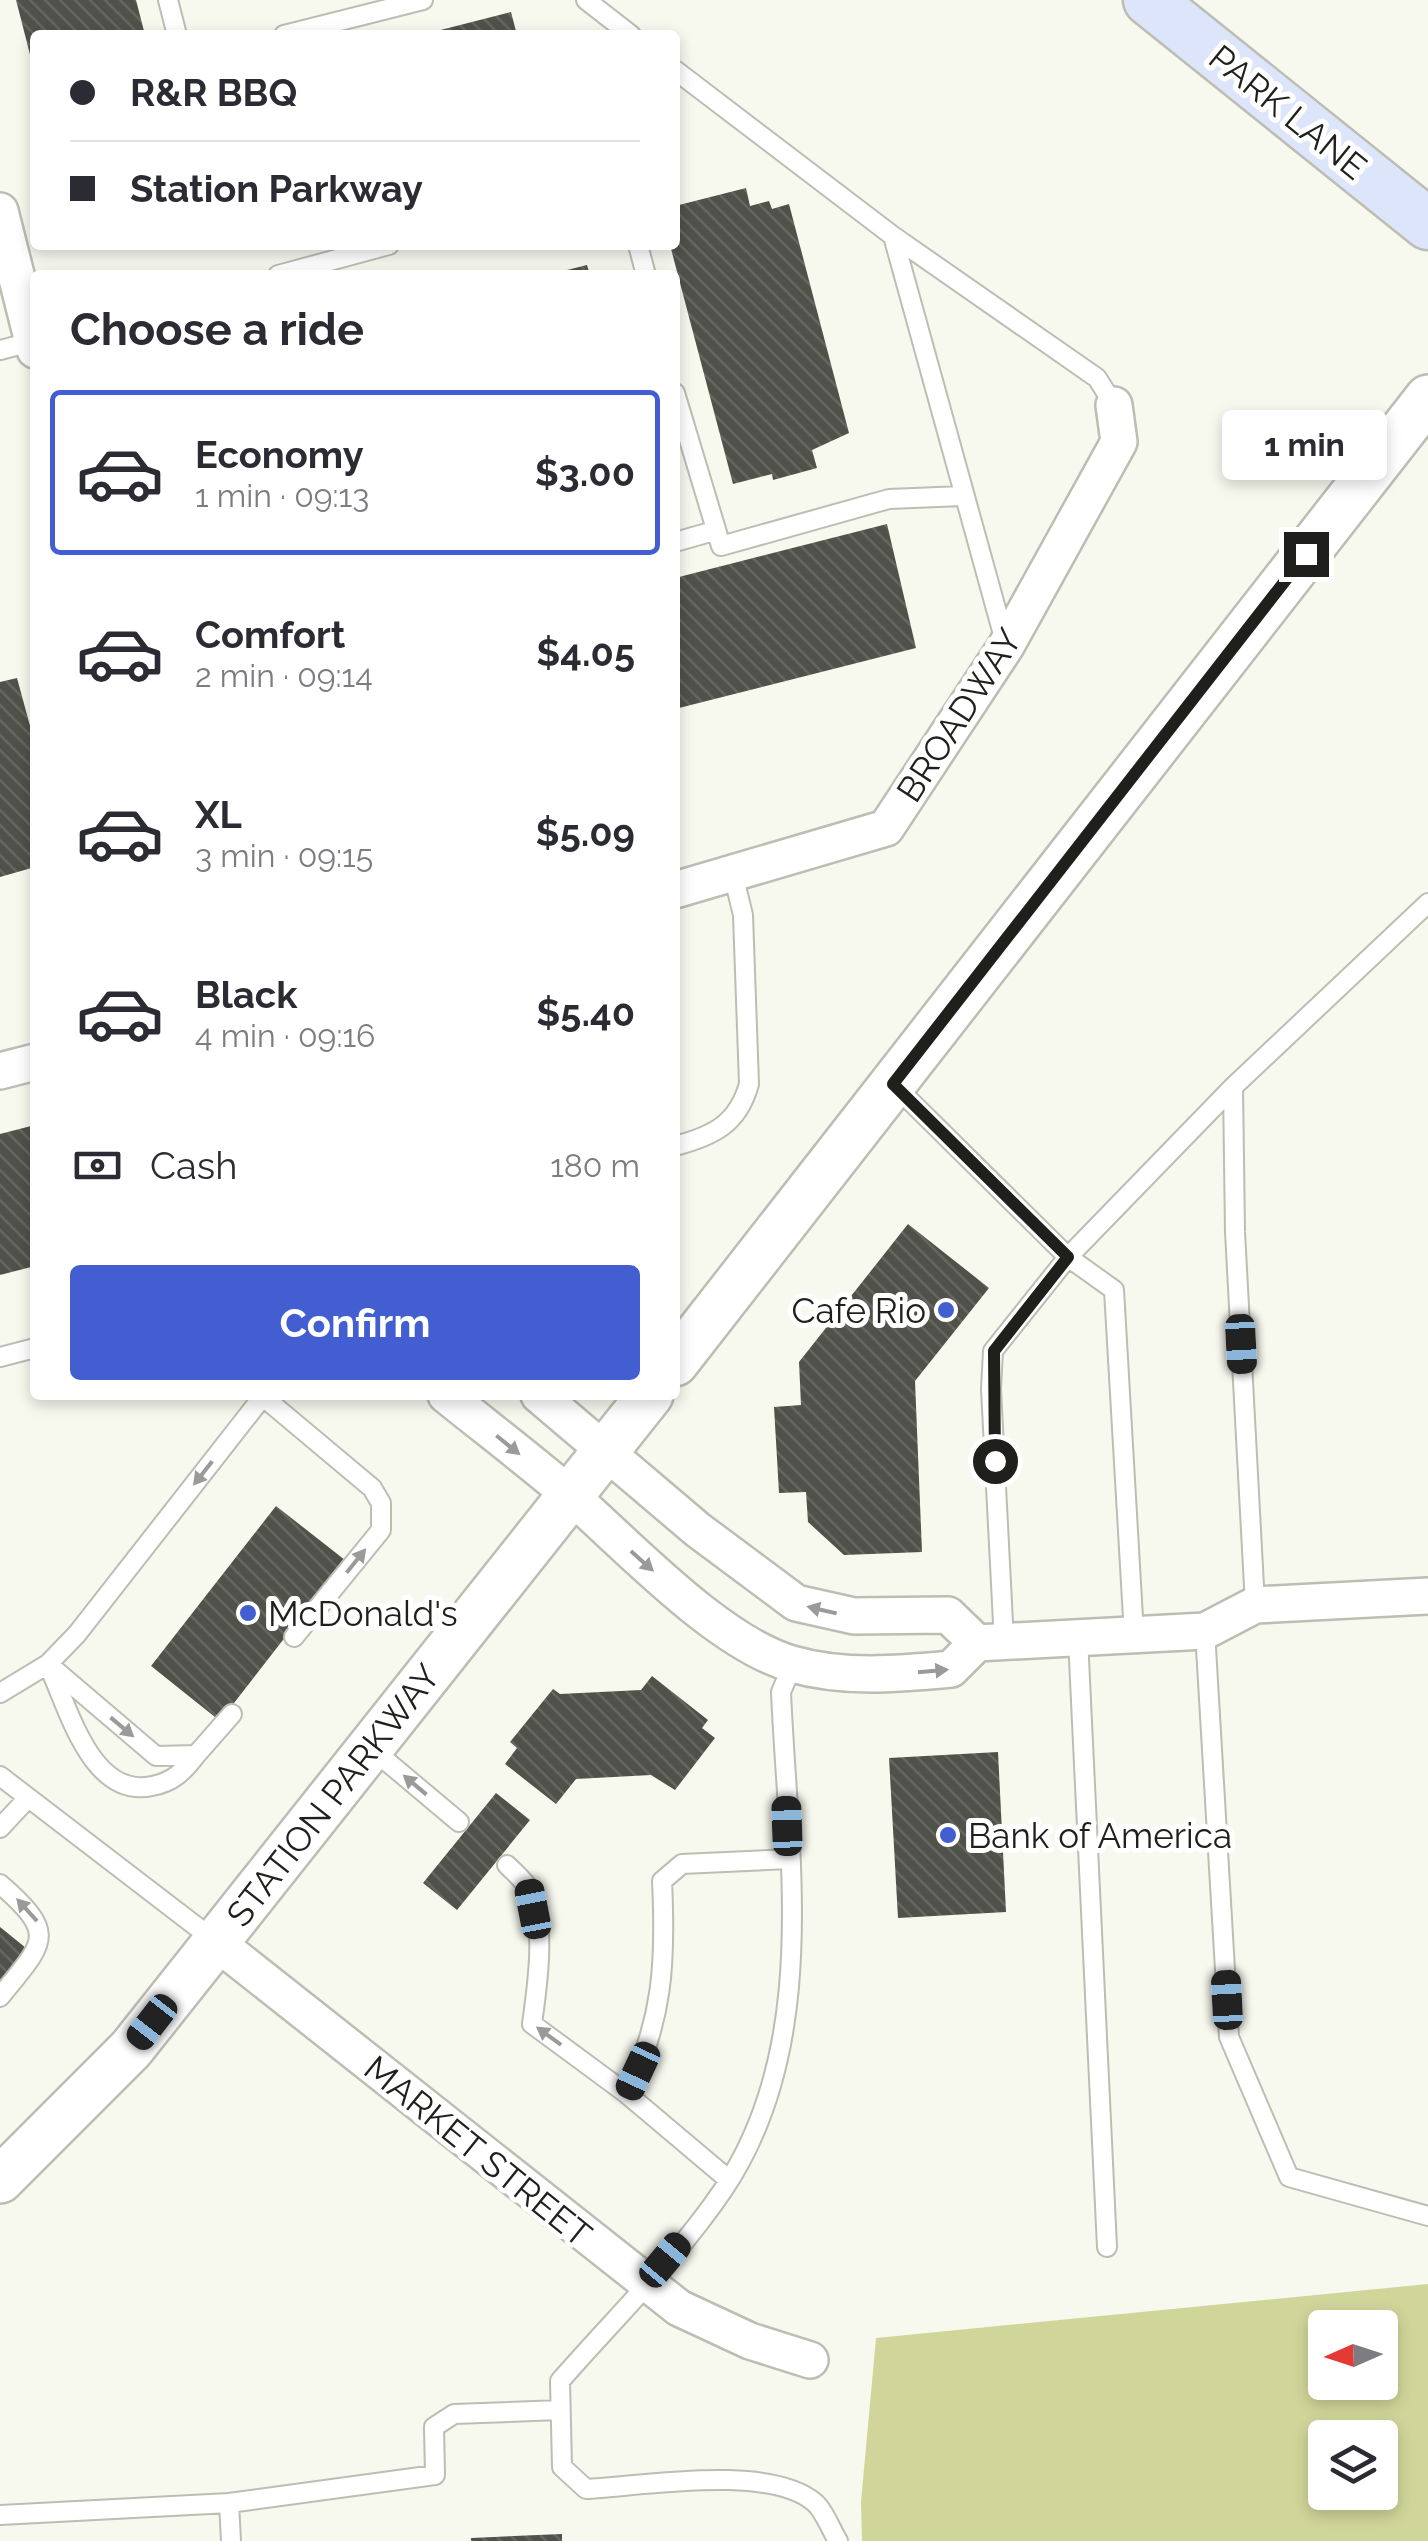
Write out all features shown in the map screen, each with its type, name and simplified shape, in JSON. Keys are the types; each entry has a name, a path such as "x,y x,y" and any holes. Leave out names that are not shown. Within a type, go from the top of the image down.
{"main road":[{"name":"PARK LANE","path":"1149,0 1428,224"}],"street":[{"path":"0,211 26,346"},
{"path":"680,1357 1428,398"},
{"name":"BROADWAY","path":"680,889 886,828 1006,646 1119,442 1114,406"},
{"path":"0,1071 30,1063"},
{"path":"452,1400 570,1495 653,1571 727,1628 793,1664 880,1675 951,1669 991,1643 1205,1632 1256,1605 1428,1596"},
{"path":"545,1400 698,1530 796,1603 854,1616 948,1615 991,1643"},
{"name":"STATION PARKWAY","path":"0,2180 131,2049 646,1400"},
{"name":"MARKET STREET","path":"216,1942 645,2284 714,2325 810,2360"}],"lane":[{"path":"168,0 176,30"},
{"path":"304,30 423,0"},
{"path":"586,0 624,30"},
{"path":"680,82 1098,378 1114,406"},
{"path":"893,236 1006,646"},
{"path":"296,270 370,250"},
{"path":"680,411 721,546 889,499 963,496"},
{"path":"680,541 714,531"},
{"path":"680,1145 707,1138 726,1126 743,1107 750,1084 744,915 734,874"},
{"path":"991,1643 994,1351 1068,1257 1232,1087 1428,903"},
{"path":"893,1084 1068,1257 1114,1290 1134,1635"},
{"path":"1232,1087 1235,1232 1256,1605"},
{"path":"0,1357 30,1349"},
{"path":"0,1693 48,1664 78,1634 260,1400"},
{"path":"268,1400 372,1488 384,1518 381,1530 294,1636"},
{"path":"1205,1632 1229,2036 1289,2177 1428,2216"},
{"path":"1078,1638 1107,2247"},
{"path":"48,1664 156,1756 196,1755"},
{"path":"48,1664 98,1766 113,1780 145,1788 166,1783 182,1774 232,1714"},
{"path":"793,1664 781,1692 793,1970 782,2040 760,2121 729,2180 560,2382 562,2466 586,2489 711,2481 778,2485 814,2502 838,2541"},
{"path":"370,1748 459,1822"},
{"path":"0,1776 216,1942"},
{"path":"0,1828 28,1798"},
{"path":"627,2094 649,2048 663,1989 662,1881 682,1864 788,1859"},
{"path":"507,1865 529,1889 537,1929 538,1979 532,2024 627,2094 729,2180"},
{"path":"0,1884 34,1914 42,1930 42,1945 0,1997"},
{"path":"0,2514 229,2502 435,2475 434,2427 454,2414 560,2410"},
{"path":"229,2502 231,2541"}],"green space":[{"path":"1428,2284 1428,2541 862,2541 861,2502 876,2338"}],"building":[{"path":"16,0 136,0 144,30 30,30 30,54"},
{"path":"511,12 516,30 441,30"},
{"path":"746,188 750,206 769,201 772,209 789,204 849,433 812,450 817,468 773,480 772,474 733,484 680,283 680,270 677,270 671,250 680,250 680,205"},
{"path":"887,524 916,648 680,708 680,577"},
{"path":"17,678 30,726 30,868 0,877 0,682"},
{"path":"30,1126 30,1267 0,1275 0,1134"},
{"path":"908,1224 989,1288 915,1381 922,1552 844,1555 808,1522 806,1492 779,1493 774,1407 801,1405 799,1362"},
{"name":"McDonald's","path":"276,1506 345,1560 220,1721 151,1666"},
{"path":"652,1676 708,1720 702,1728 715,1738 675,1790 651,1775 576,1779 556,1804 505,1764 517,1748 510,1742 553,1689 560,1694 641,1690"},
{"name":"Bank of America","path":"998,1752 1006,1912 898,1918 889,1758"},
{"path":"496,1793 530,1820 457,1910 423,1883"},
{"path":"0,1927 26,1948 0,1981"},
{"path":"562,2534 562,2541 471,2541 471,2538"}],"place":[{"name":"Cafe Rio","path":"946,1310"},
{"name":"McDonald's","path":"248,1613"},
{"name":"Bank of America","path":"948,1835"}],"route":[{"path":"995,1461 991,1369 994,1351 1005,1332 1068,1257 893,1084 1306,554"}]}
